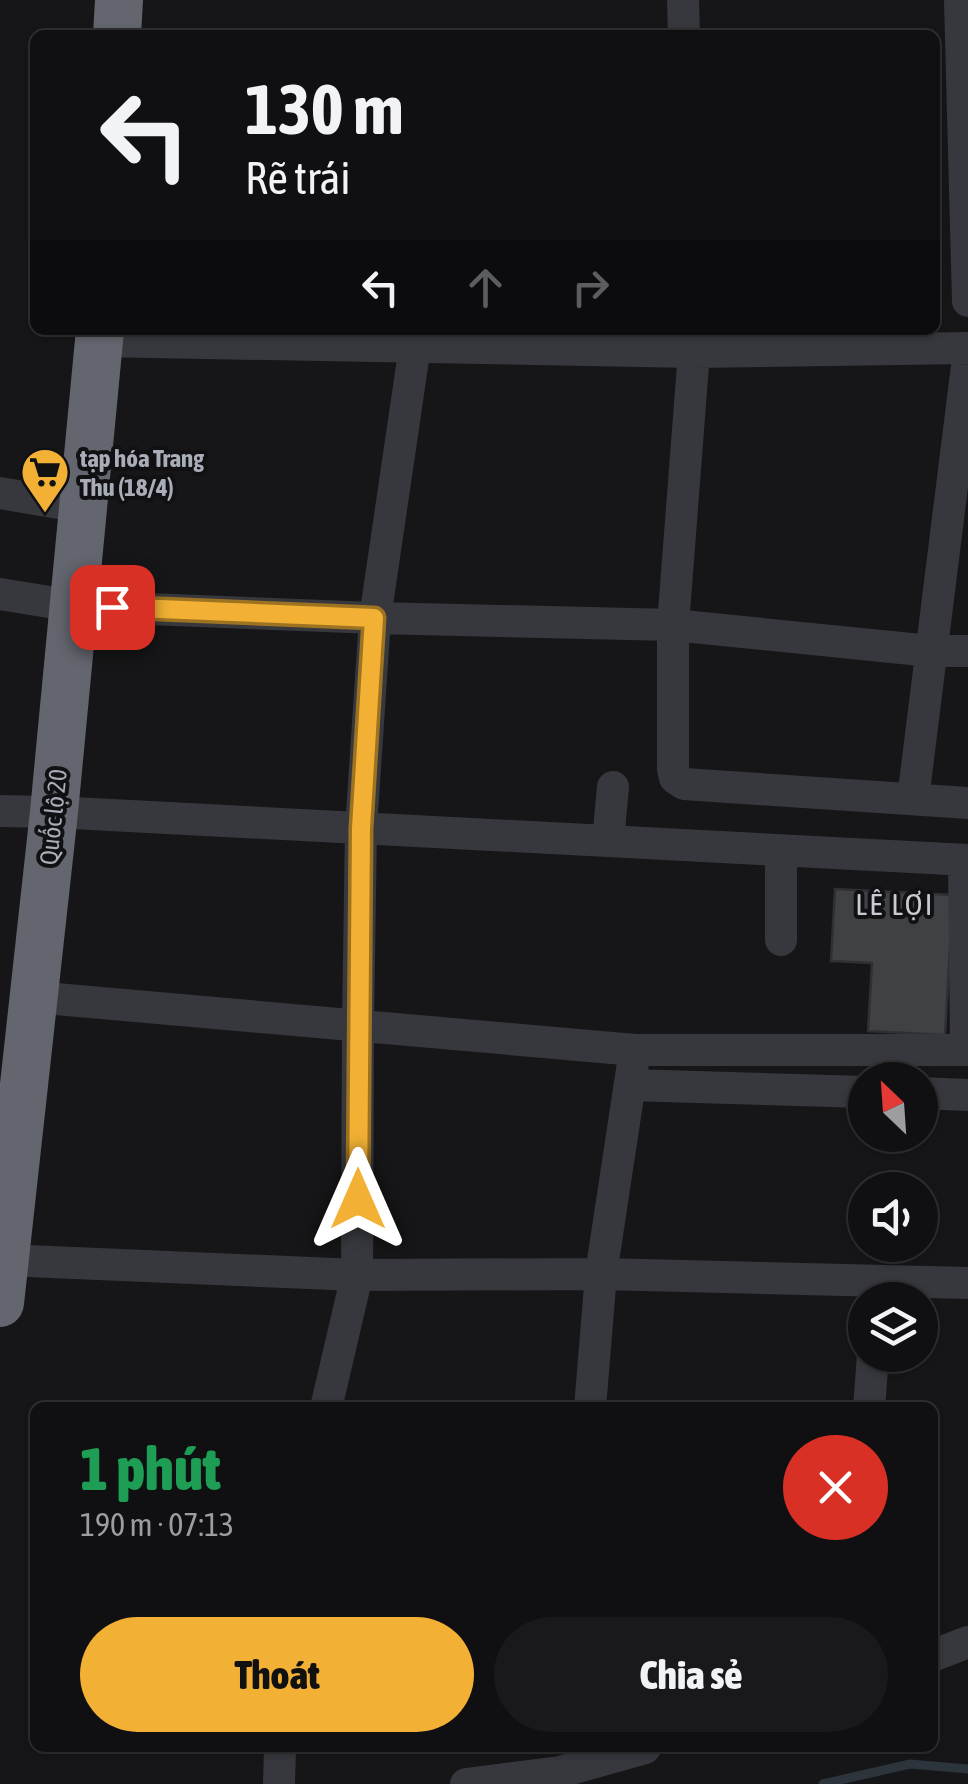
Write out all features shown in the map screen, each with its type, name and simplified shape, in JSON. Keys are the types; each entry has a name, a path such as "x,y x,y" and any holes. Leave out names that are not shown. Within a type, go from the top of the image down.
{"highway":[{"path":"117,30 119,0"},
{"name":"Quốc lộ 20","path":"2,1282 13,1055 34,997 99,335"}],"street":[{"path":"683,0 684,30"},
{"path":"960,0 968,302"},
{"path":"99,335 968,348"},
{"path":"327,1402 358,1274 361,828 374,618 415,338"},
{"path":"693,341 673,625 675,778 684,784 968,803"},
{"path":"913,799 968,358"},
{"path":"0,494 82,507"},
{"path":"0,594 74,606 673,625 968,652"},
{"path":"608,841 613,787"},
{"path":"0,812 966,860 967,1050 635,1050 34,997"},
{"path":"781,852 781,940"},
{"path":"591,1402 602,1274 635,1050"},
{"path":"630,1084 848,1091"},
{"path":"938,1094 968,1095"},
{"path":"2,1282 358,1274 602,1274 848,1288"},
{"path":"938,1285 968,1282"},
{"path":"869,1402 872,1372"},
{"path":"938,1654 968,1642"},
{"path":"279,1784 280,1752"},
{"path":"466,1784 561,1760 617,1752"}],"building":[{"path":"835,889 953,895 945,1035 868,1031 872,963 831,961"}],"waterway":[{"path":"823,1784 910,1764 968,1769"}],"place":[{"name":"tạp hóa Trang Thu (18/4)","path":"45,514"}],"district":[{"name":"LÊ LỢI","path":"895,904"}],"route":[{"path":"112,607 374,618 361,828 358,1199"}]}
